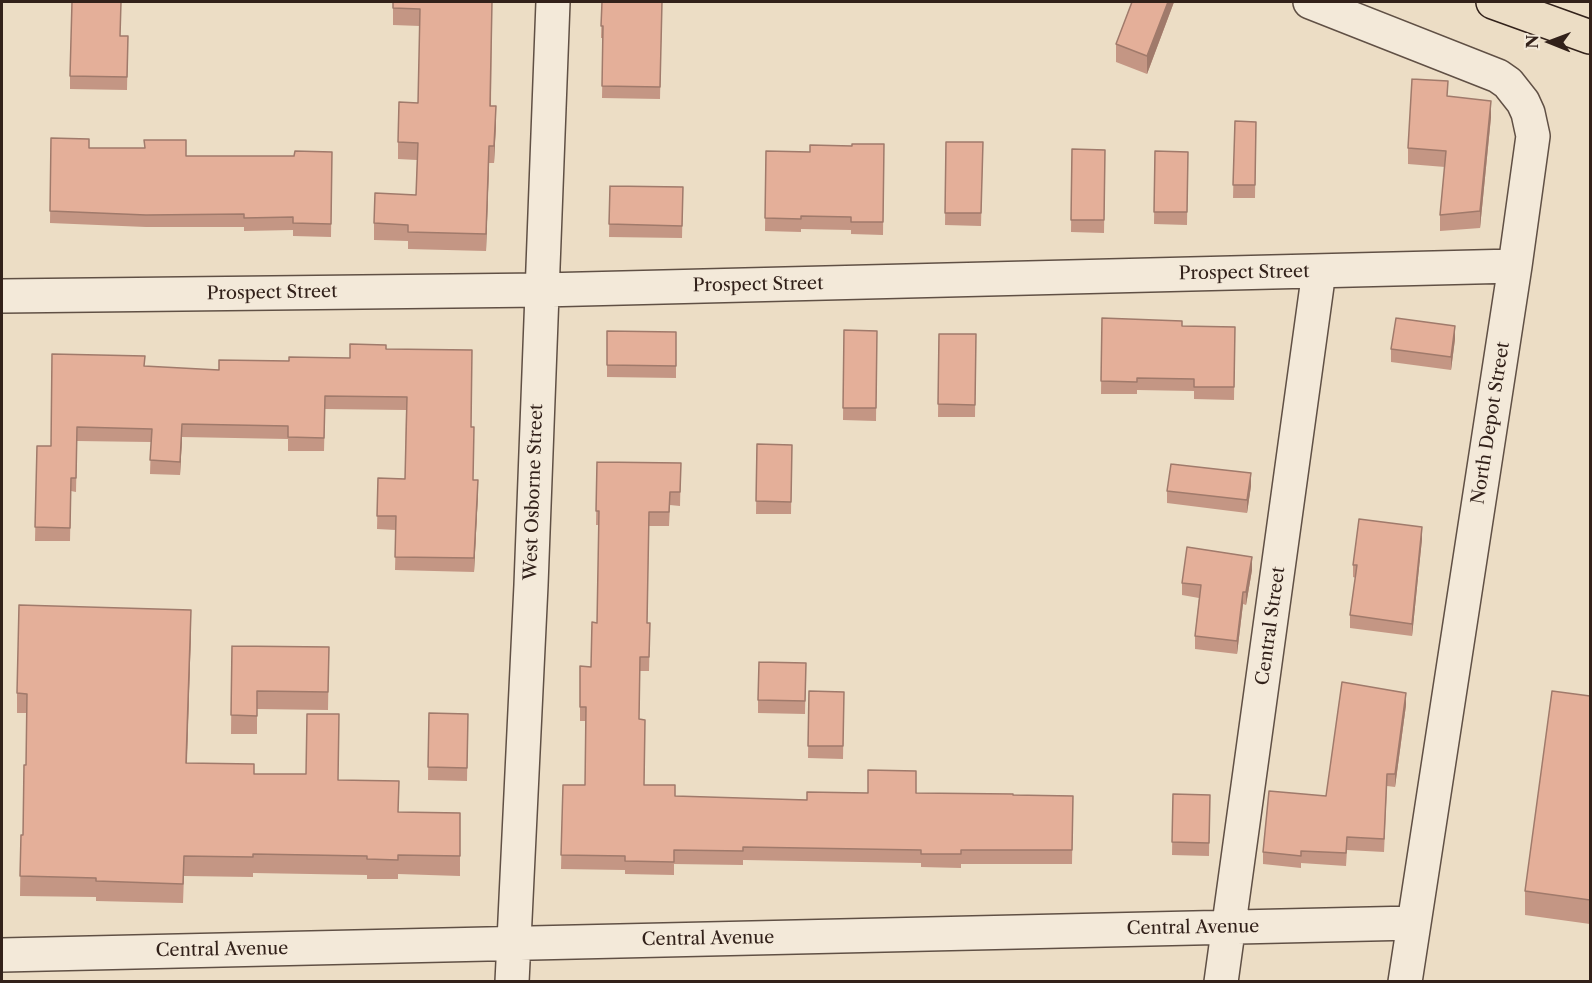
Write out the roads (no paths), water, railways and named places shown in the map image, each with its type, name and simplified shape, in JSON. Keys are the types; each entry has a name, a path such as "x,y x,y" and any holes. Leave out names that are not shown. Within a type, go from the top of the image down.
{"main road":[{"path":"1493,2 1590,37"}],"street":[{"name":"West Osborne Street","path":"512,981 531,585 553,2"},
{"name":"North Depot Street","path":"1310,2 1498,76 1516,91 1528,113 1533,136 1405,981"},
{"name":"Prospect Street","path":"2,296 542,290 1515,266"},
{"name":"Central Street","path":"1221,981 1319,271"},
{"name":"Central Avenue","path":"2,955 1413,923"}]}
